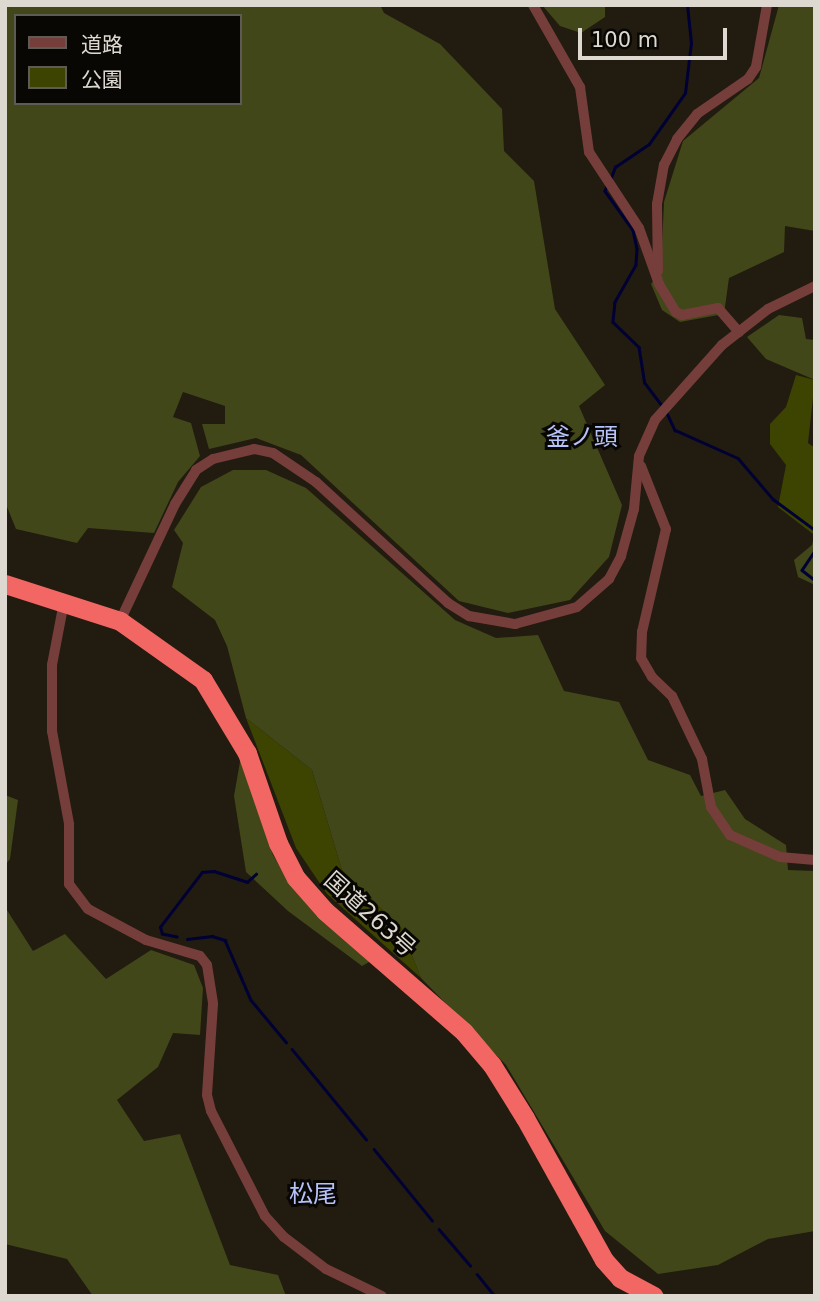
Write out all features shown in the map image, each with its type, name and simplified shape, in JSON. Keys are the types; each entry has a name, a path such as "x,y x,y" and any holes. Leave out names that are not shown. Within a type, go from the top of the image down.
{"highway":[{"name":"国道263号","path":"5,584 120,621 203,680 247,753 278,843 296,878 325,911 464,1032 512,1097 604,1260 620,1278 654,1296"}],"street":[{"path":"533,5 580,88 586,106 584,137 612,190 639,228 659,284 676,312 718,308 738,332"},
{"path":"659,284 657,204 664,165 677,139 697,114 748,79 756,67 767,5"},
{"path":"120,621 175,504 196,470 213,459 254,449 273,453 316,482 448,603 469,616 515,624 558,614 594,595 621,556 634,509 639,456 655,419 685,382 738,332 768,309 815,286"},
{"path":"639,456 666,529 642,632 641,658 652,677 672,696 702,759 711,807 726,830 755,850 815,860"},
{"path":"64,602 52,665 52,731 69,824 69,884 88,909 146,940 200,957 207,965 213,1004 207,1095 211,1111 259,1204 284,1237 326,1269 382,1296"}],"green space":[{"path":"5,5 380,5 384,13 440,44 502,109 504,151 534,181 555,309 605,385 579,406 622,505 609,557 570,600 508,613 459,601 301,455 256,438 209,449 202,424 225,424 225,406 183,392 173,417 191,423 200,456 178,482 154,533 88,528 77,543 16,529 5,502"},
{"path":"542,5 605,5 605,17 581,33 560,26"},
{"path":"779,5 815,5 815,231 785,226 784,252 729,278 724,314 680,322 662,310 651,284 661,270 664,202 683,141 759,78"},
{"path":"779,315 802,318 806,339 815,340 815,380 766,359 747,337"},
{"path":"796,375 815,380 808,443 815,448 813,534 778,507 786,465 770,444 770,424 786,407"},
{"path":"233,470 266,470 306,488 455,620 496,638 538,635 564,691 619,702 648,760 690,775 701,796 725,790 745,819 786,845 788,870 815,871 815,1231 768,1239 718,1265 658,1274 605,1231 506,1065 421,978 401,928 342,870 312,770 246,718 227,646 215,620 172,587 183,543 174,530 201,487"},
{"path":"815,531 815,585 798,577 794,560 812,545"},
{"path":"246,718 312,770 342,870 401,928 421,978 327,894 296,848"},
{"path":"241,756 273,855 291,886 371,961 362,966 288,911 246,872 234,796"},
{"path":"5,795 18,800 10,859 5,865"},
{"path":"5,907 33,951 65,934 106,979 151,950 194,965 203,988 200,1035 173,1033 158,1067 117,1100 144,1141 180,1134 230,1265 278,1275 286,1296 93,1296 67,1259 5,1244"}],"waterway":[{"path":"610,180 615,167 649,144 685,93 691,43 687,5"},
{"path":"607,186 605,191 633,230 637,249 636,265 615,302 613,322 639,347 645,383 663,407"},
{"path":"667,413 675,430 738,458 773,499 815,530"},
{"path":"815,551 802,570 815,580"},
{"path":"177,937 162,934 160,927 202,872 214,871 247,882 256,874"},
{"path":"187,939 212,936 225,940 251,1000 286,1042"},
{"path":"292,1049 366,1139"},
{"path":"374,1149 432,1220"},
{"path":"439,1229 470,1265"},
{"path":"477,1274 495,1296"}],"district":[{"name":"釜ノ頭","path":"582,438"},
{"name":"松尾","path":"313,1195"}]}
